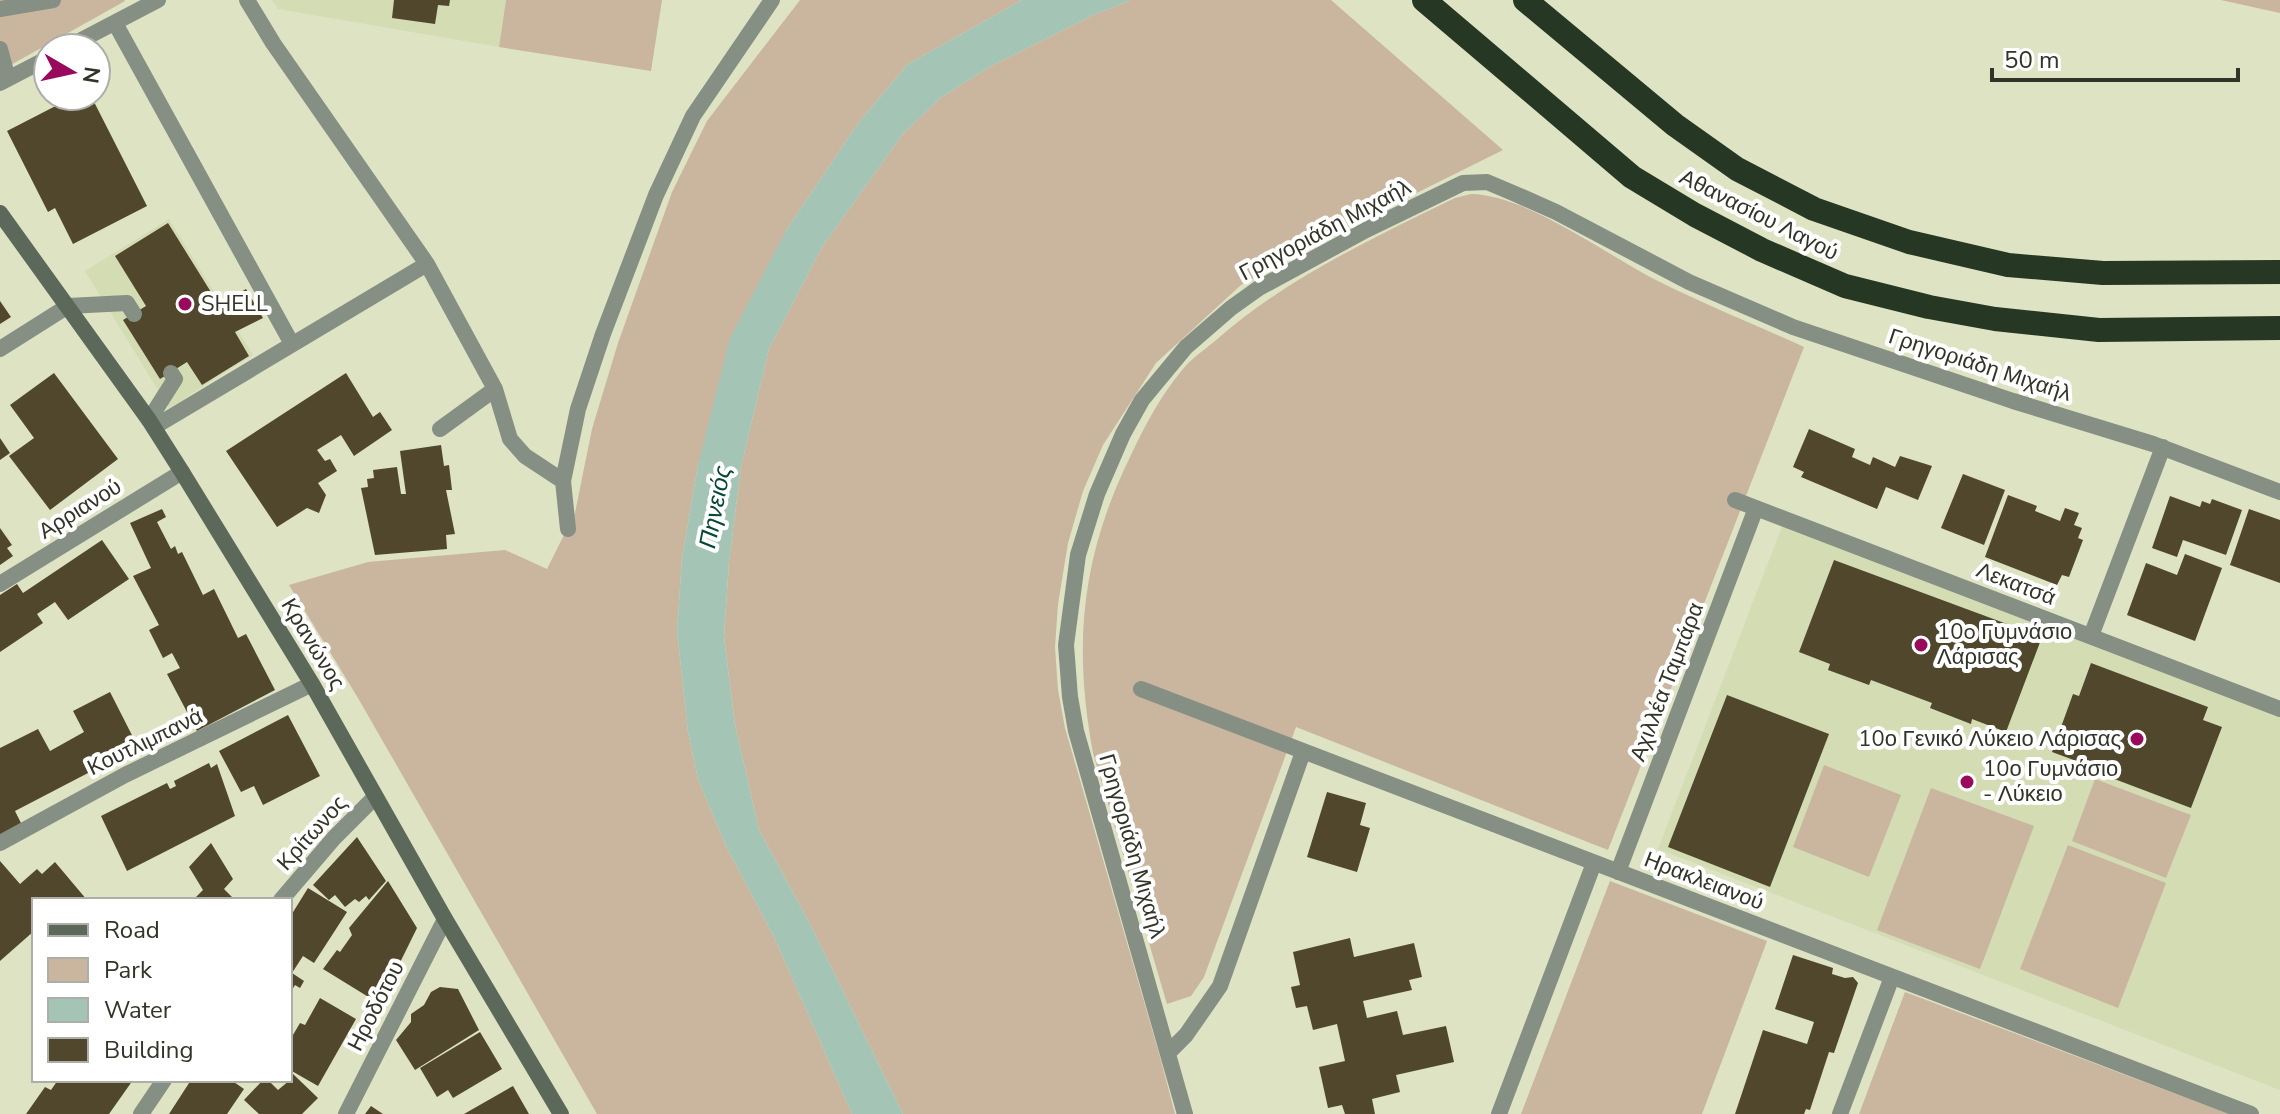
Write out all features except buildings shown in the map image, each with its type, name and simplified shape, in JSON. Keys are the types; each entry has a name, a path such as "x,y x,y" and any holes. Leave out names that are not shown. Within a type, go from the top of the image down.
{"highway":[{"name":"Αθανασίου Λαγού","path":"1424,0 1632,177 1762,250 1845,286 1929,307 1995,319 2099,330 2280,328"},
{"name":"Αθανασίου Λαγού","path":"1525,0 1675,125 1737,169 1814,209 1909,242 2008,265 2103,273 2280,272"}],"street":[{"path":"0,9 20,3 53,0"},
{"path":"97,32 115,23 134,5 158,0"},
{"path":"247,0 273,43 427,264 495,389 510,439 525,456 563,481"},
{"path":"568,529 563,481 578,409 656,195 693,116 772,0"},
{"path":"115,23 292,344"},
{"path":"0,49 4,81 32,66"},
{"name":"Γρηγοριάδη Μιχαήλ","path":"1185,1114 1076,731 1066,645 1078,555 1097,494 1123,434 1142,400 1186,347 1259,288 1366,230 1463,183 1487,182 1556,212 1689,282 1793,327 2013,401 2163,447 2280,492"},
{"name":"Κρανώνος","path":"0,213 152,423 312,684 445,919 561,1114"},
{"path":"152,423 427,264"},
{"path":"0,349 68,306 127,303 134,314"},
{"path":"152,423 175,379 171,373"},
{"path":"440,429 495,389"},
{"path":"2091,636 2163,447"},
{"name":"Αρριανού","path":"0,584 182,472"},
{"name":"Λεκατσά","path":"1735,500 2280,709"},
{"name":"Αχιλλέα Ταμπάρα","path":"1618,872 1756,508"},
{"name":"Κουτλιμπανά","path":"0,843 125,775 312,684"},
{"name":"Ηρακλειανού","path":"1141,689 2251,1114"},
{"path":"1169,1052 1186,1035 1220,986 1303,752"},
{"name":"Κρίτωνος","path":"283,898 334,838 375,797"},
{"path":"1499,1114 1594,863"},
{"name":"Ηροδότου","path":"346,1114 445,919"},
{"path":"1840,1114 1892,977"},
{"path":"141,1114 163,1082"}],"shaded area":[{"path":"272,0 506,0 499,47 278,9"},
{"path":"169,219 253,355 169,408 85,271"},
{"name":"10ο Γυμνάσιο - Λύκειο","path":"1783,524 2280,717 2280,1090 1658,849"}],"green space":[{"path":"0,0 125,1 70,32 32,32 32,53 0,71"},
{"path":"506,0 662,0 651,71 499,47"},
{"path":"800,0 1022,0 908,64 859,122 785,232 698,465 682,558 677,631 688,732 698,779 726,846 775,939 852,1114 597,1114 358,698 289,585 368,562 505,550 547,569 575,513 592,429 618,343 672,192 707,121"},
{"path":"1131,0 1331,0 1503,150 1310,246 1241,285 1156,363 1103,445 1083,491 1068,543 1058,604 1055,647 1058,690 1065,728 1175,1114 903,1114 809,922 759,830 735,725 724,637 729,562 741,467 769,349 822,247 902,135 940,98 991,66 1091,16"},
{"path":"2221,0 2280,0 2280,13"},
{"path":"1471,194 1517,204 1542,215 1658,281 1804,347 1608,850 1296,727 1204,977 1191,996 1167,1004 1093,753 1083,675 1083,638 1091,566 1114,494 1154,412 1175,379 1198,354 1270,298 1300,279 1392,229 1455,198"},
{"path":"1824,765 1901,795 1869,877 1793,847"},
{"path":"2095,779 2191,815 2166,878 2072,841"},
{"path":"1931,788 2034,826 1980,969 1877,930"},
{"path":"2068,845 2166,883 2118,1008 2020,969"},
{"path":"1610,881 1767,941 1702,1114 1521,1114"},
{"path":"1905,992 2229,1114 1859,1114"}],"water":[{"name":"Πηνειός","path":"1022,0 1131,0 1091,16 991,66 940,98 902,135 822,247 769,349 741,467 729,562 724,637 735,725 759,830 809,922 903,1114 852,1114 775,939 726,846 698,779 688,732 677,631 682,558 698,465 730,338 785,232 859,122 908,64"}],"place":[{"name":"SHELL","path":"185,304"},
{"name":"10o Γυμνάσιο Λάρισας","path":"1921,645"},
{"name":"10ο Γενικό Λύκειο Λάρισας","path":"2137,739"},
{"name":"10ο Γυμνάσιο - Λύκειο","path":"1967,782"}]}
